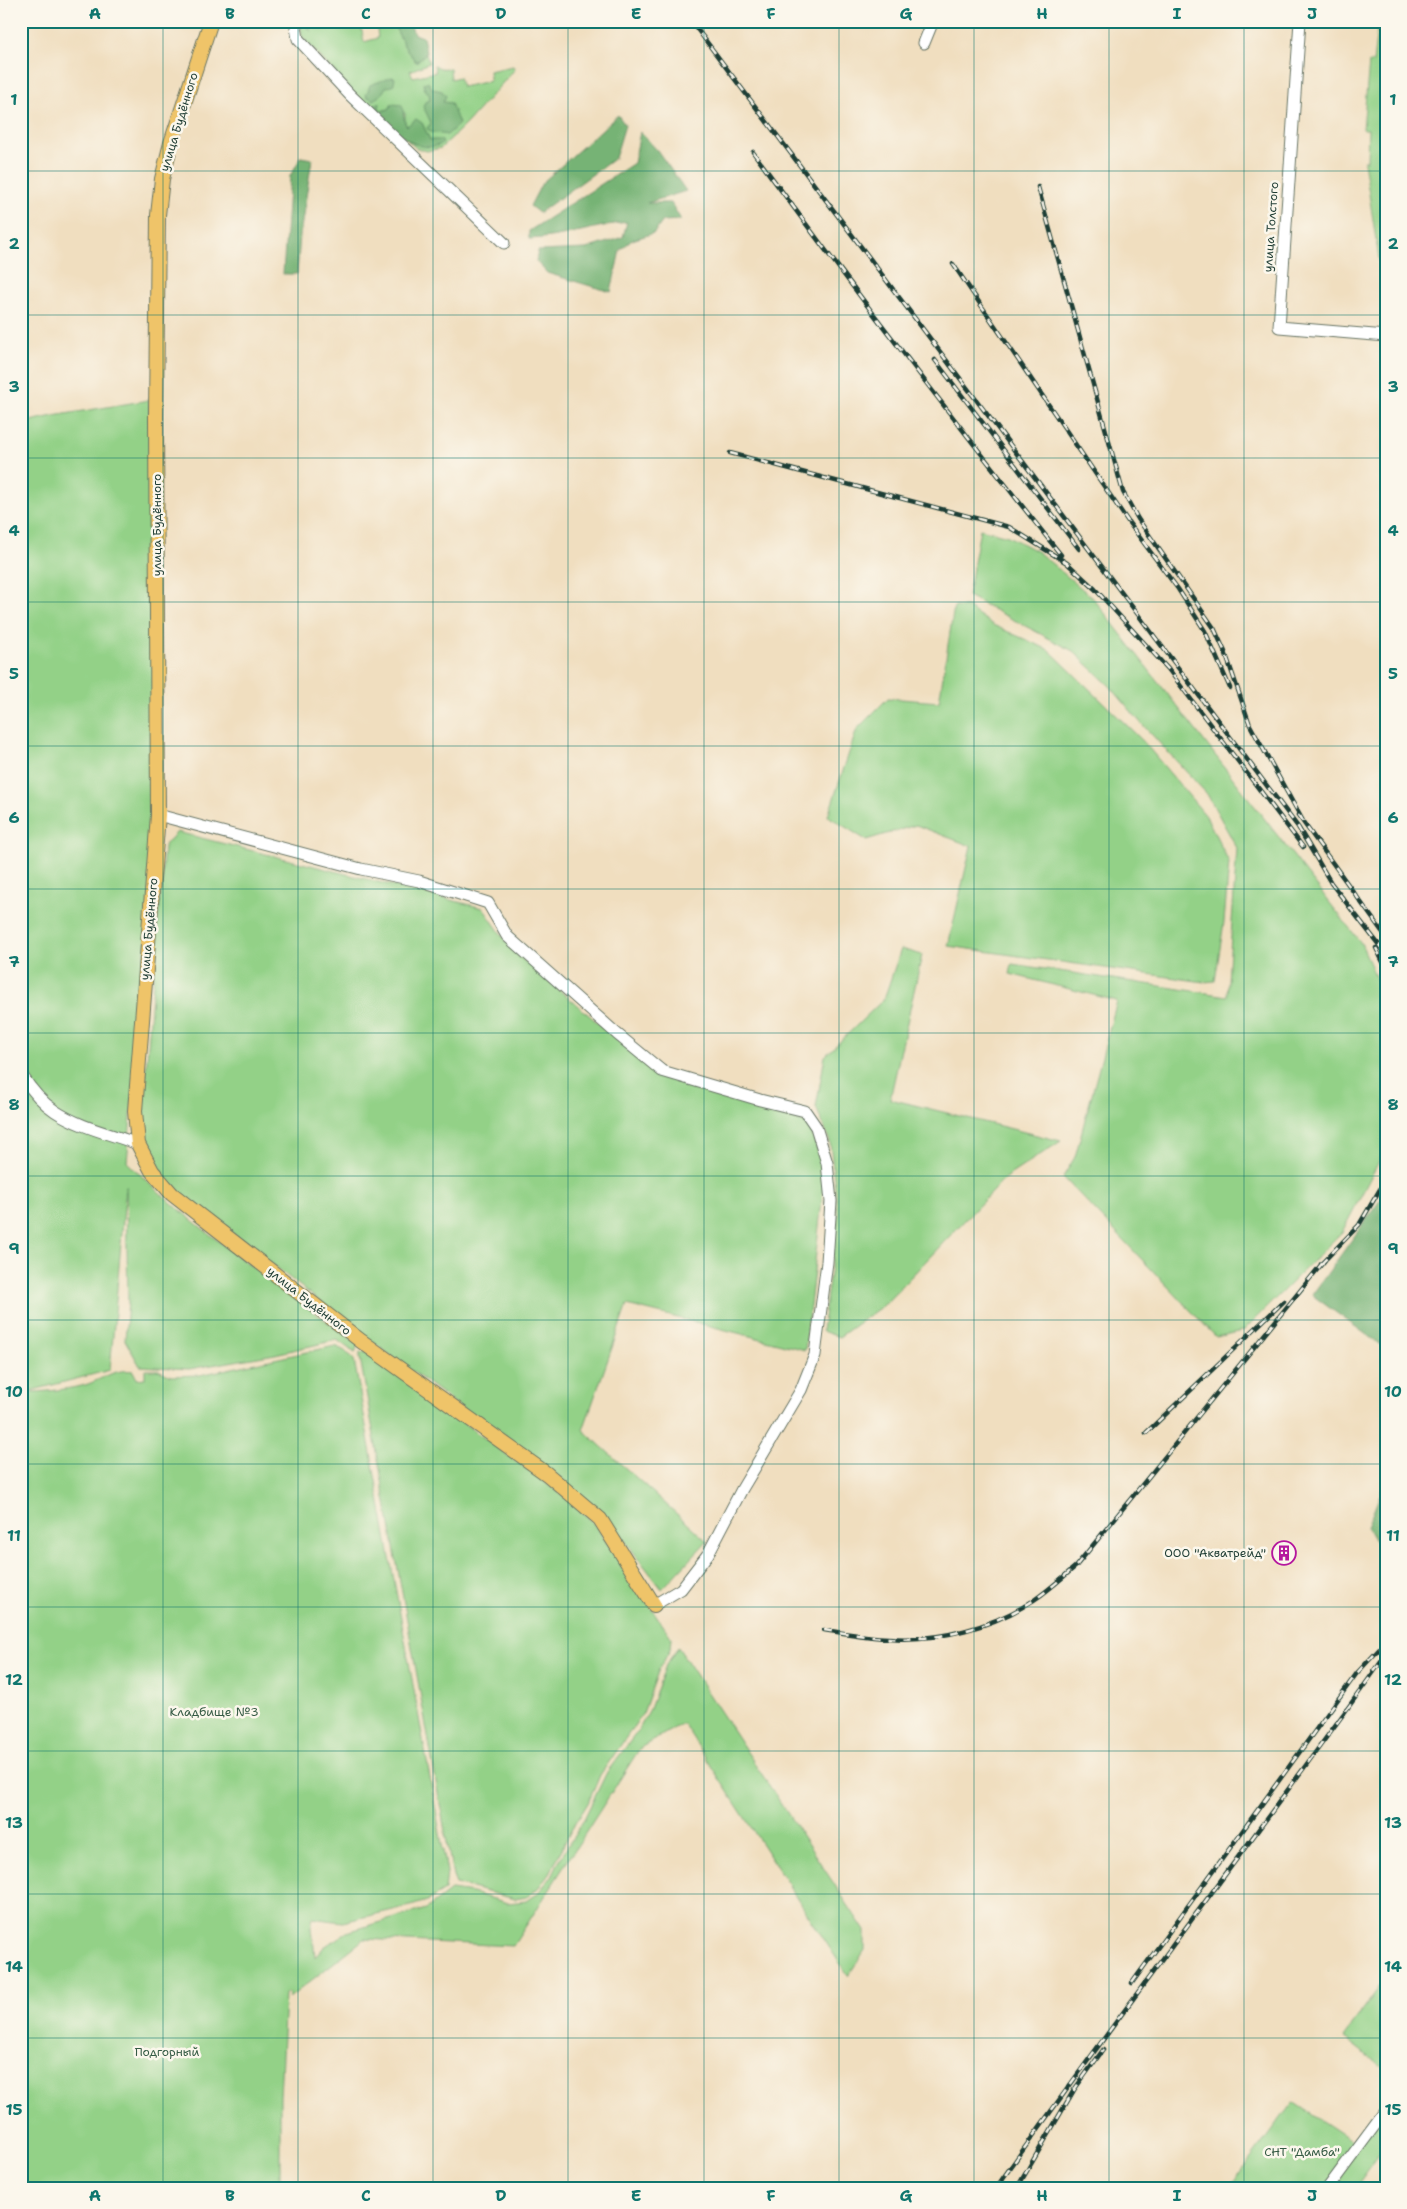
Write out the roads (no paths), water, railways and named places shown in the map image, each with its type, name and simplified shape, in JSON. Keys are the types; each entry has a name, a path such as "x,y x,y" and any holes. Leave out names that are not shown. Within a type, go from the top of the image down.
{"main road":[{"name":"улица Будённого","path":"211,21 171,143 162,179 158,215 156,398 158,815 135,1111 138,1144 152,1171 172,1194 361,1341 547,1474 600,1518 654,1605"}],"street":[{"path":"294,21 298,39 350,95 504,243"},
{"path":"924,43 933,21"},
{"name":"улица Толстого","path":"1300,21 1279,327 1386,336"},
{"path":"158,815 361,869 419,881 488,903 507,936 662,1071 760,1100 805,1111 816,1127 827,1162 831,1201 827,1262 815,1355 801,1390 742,1489 708,1554 681,1590 654,1605"},
{"path":"21,1074 32,1090 55,1111 85,1125 138,1144"},
{"path":"1328,2188 1386,2110"}],"railway":[{"path":"691,21 1298,827 1331,883 1386,954"},
{"path":"753,152 905,355 1061,555"},
{"path":"1038,187 1123,492 1138,519 1214,628 1225,652 1250,725 1303,821"},
{"path":"953,264 1129,523 1178,589 1205,631 1230,688"},
{"path":"935,360 1079,549"},
{"path":"730,453 1009,527 1067,563 1095,589 1168,669 1303,847"},
{"path":"1298,815 1386,937"},
{"path":"1376,948 1386,968"},
{"path":"1321,1264 1359,1225 1386,1179"},
{"path":"824,1630 888,1638 926,1638 964,1631 983,1625 1018,1610 1040,1596 1076,1566 1325,1260"},
{"path":"1146,1433 1284,1301"},
{"path":"1132,1983 1357,1673 1386,1642"},
{"path":"996,2188 1386,1655"},
{"path":"1017,2188 1074,2090 1103,2050"}],"place":[{"name":"ООО \"Акватрейд\"","path":"1284,1553"}],"park label":[{"name":"Кладбище №3","path":"214,1712"},
{"name":"Подгорный","path":"167,2052"},
{"name":"СНТ \"Дамба\"","path":"1302,2152"}]}
